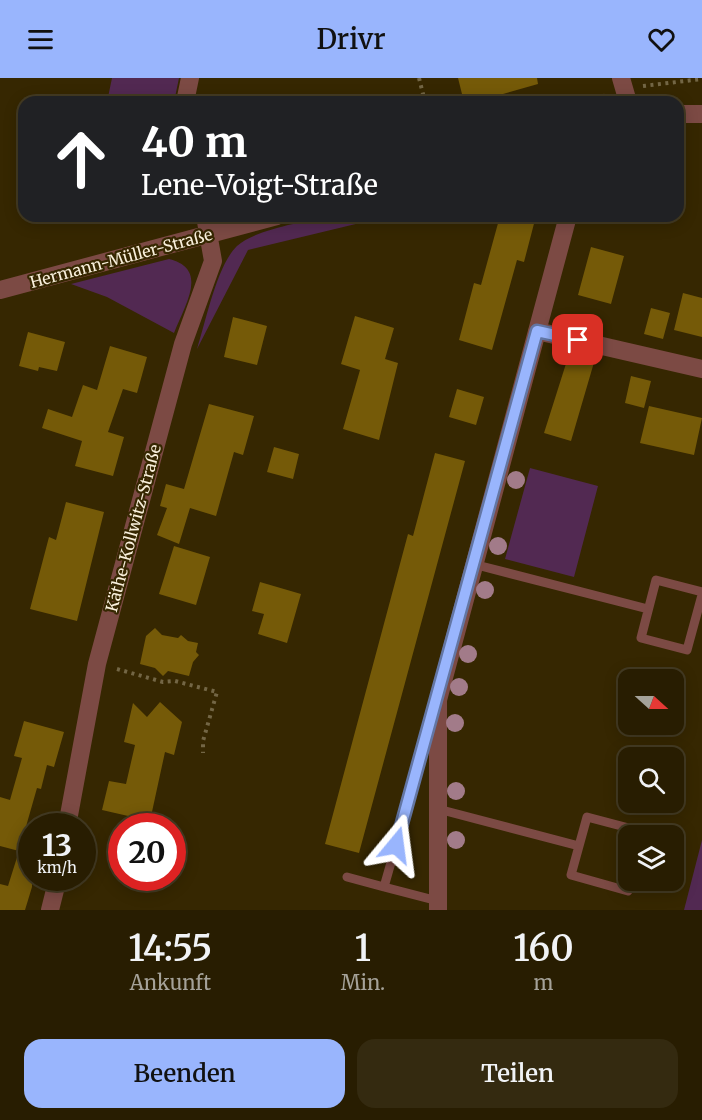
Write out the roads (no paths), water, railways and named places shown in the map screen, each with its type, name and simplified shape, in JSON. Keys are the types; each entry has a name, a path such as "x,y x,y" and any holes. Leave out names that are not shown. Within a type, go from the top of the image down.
{"street":[{"path":"186,96 190,78"},
{"path":"621,78 626,96"},
{"path":"684,114 702,114"},
{"name":"Käthe-Kollwitz-Straße","path":"69,813 97,664 183,344 213,261 207,222"},
{"name":"Hermann-Müller-Straße","path":"0,290 255,222"},
{"path":"438,906 438,700 566,222"},
{"path":"537,331 702,369"},
{"path":"50,910 55,891"}],"lane":[{"path":"473,564 648,609"},
{"path":"656,580 702,593 687,650 640,638 648,609 656,580"},
{"path":"384,887 438,700"},
{"path":"438,809 579,846"},
{"path":"618,825 587,817 571,875 618,888"},
{"path":"347,877 438,906"}]}
